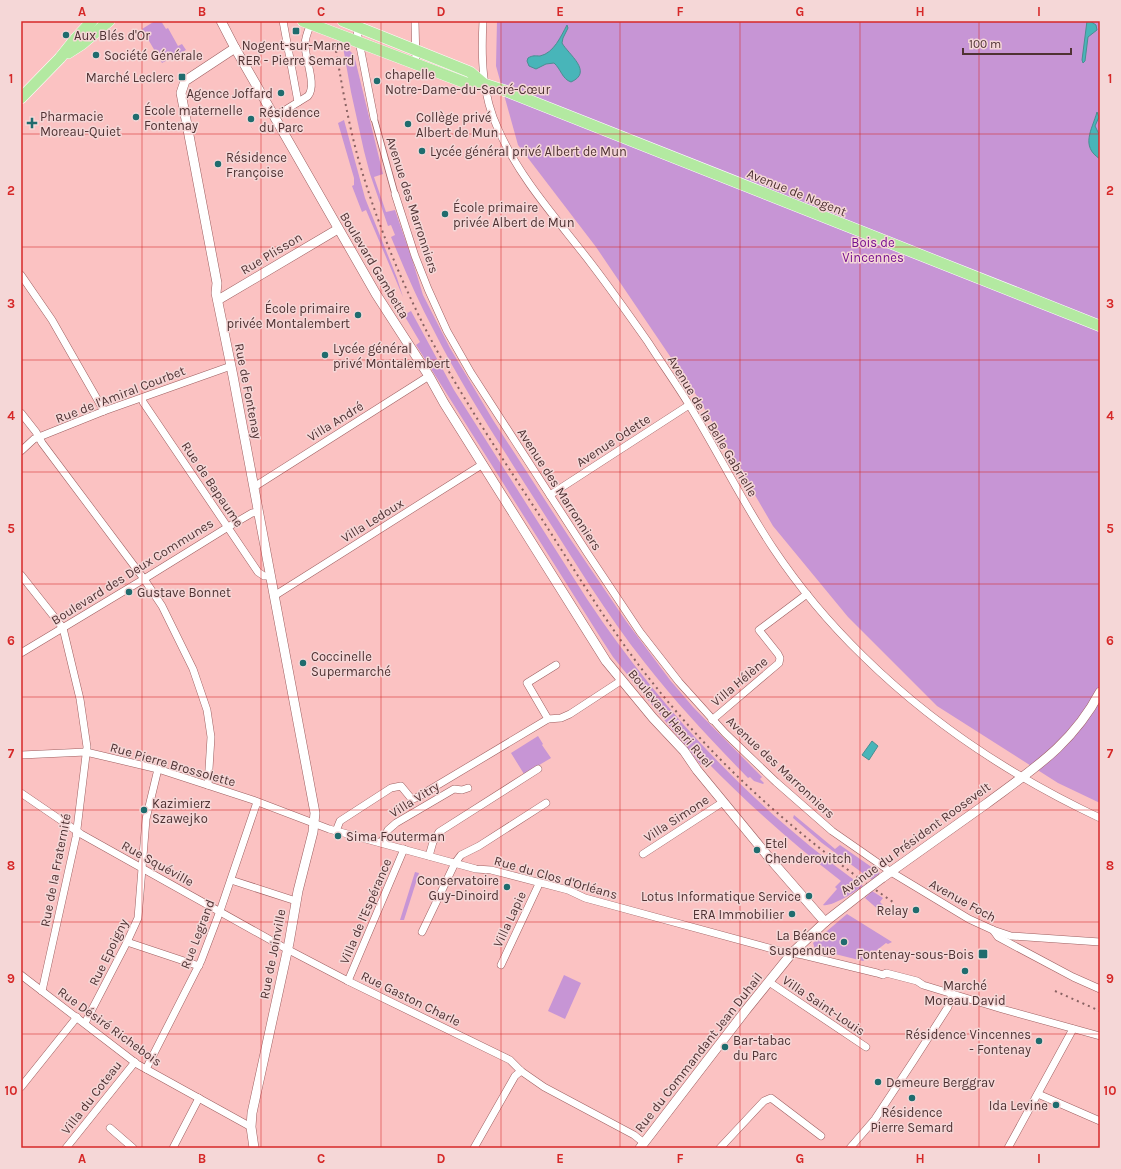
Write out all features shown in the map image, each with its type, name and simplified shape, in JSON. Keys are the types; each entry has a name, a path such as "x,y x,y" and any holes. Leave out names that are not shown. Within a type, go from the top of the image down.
{"main road":[{"path":"21,98 60,58 92,21"},
{"path":"60,58 82,44 109,21"},
{"path":"343,21 470,72 484,84"},
{"path":"309,22 466,83 484,84"},
{"name":"Avenue de Nogent","path":"484,84 506,91 1100,326"}],"street":[{"name":"Boulevard Gambetta","path":"221,21 376,294 429,376 444,403 516,517"},
{"path":"283,21 298,102"},
{"path":"415,21 416,64"},
{"name":"Avenue de la Belle Gabrielle","path":"483,21 482,38 484,84 488,101 498,128 525,178 627,312 689,405 758,525 807,594 844,637 890,681 954,733 1006,768 1063,800 1100,818"},
{"path":"274,116 308,96 311,91 305,44 309,22"},
{"name":"Avenue des Marronniers","path":"356,26 374,118 395,194 415,256 447,331 471,373 640,632 679,682 712,720 762,770 832,831 891,872"},
{"name":"Rue de Fontenay","path":"235,48 185,81 181,93 216,283 216,293 306,765"},
{"name":"Rue Plisson","path":"218,300 338,229"},
{"path":"26,279 52,320 104,411"},
{"name":"Rue de l'Amiral Courbet","path":"21,451 34,439 104,411 231,366"},
{"name":"Villa André","path":"254,487 429,376"},
{"name":"Rue de Bapaume","path":"142,398 143,402 258,572 264,576 271,576"},
{"name":"Avenue Odette","path":"550,495 689,405"},
{"path":"21,413 144,579 162,606 193,669 207,710 211,737 208,786"},
{"name":"Villa Ledoux","path":"274,596 483,464"},
{"name":"Boulevard des Deux Communes","path":"21,653 228,527 252,513 258,512"},
{"name":"Boulevard Henri Ruel","path":"516,517 606,661 653,718 684,751 697,770 723,802 825,922"},
{"path":"21,575 63,628"},
{"name":"Villa Hélène","path":"712,720 779,663 780,658 778,654 759,630 807,594"},
{"name":"Rue de la Fraternité","path":"42,991 76,837 86,752 80,700 63,628"},
{"path":"548,719 527,683 556,665"},
{"path":"336,831 340,821 391,788 401,786 410,798 416,798 548,719 561,718 570,714 622,680"},
{"name":"Avenue du Président Roosevelt","path":"792,953 825,922 862,893 1022,777 1063,744 1091,709 1100,692"},
{"name":"Rue Pierre Brossolette","path":"21,755 86,752 158,769 314,823"},
{"name":"Rue de Joinville","path":"254,1148 251,1127 252,1113 296,901 314,823 315,813 306,765"},
{"name":"Rue Epoigny","path":"85,1023 138,918 146,819 158,769"},
{"path":"429,856 433,842 439,832 538,769"},
{"name":"Villa Vitry","path":"381,843 388,830 396,823 454,789 462,790 468,788"},
{"name":"Rue Squéville","path":"21,793 76,830 287,949"},
{"name":"Rue Legrand","path":"146,1069 199,966 231,880 257,802"},
{"name":"Villa Simone","path":"643,854 723,802"},
{"path":"422,932 455,863 461,855 479,846 546,803"},
{"name":"Rue du Clos d'Orléans","path":"314,823 336,831 476,869 491,870 539,884 568,890 585,898 792,953 884,975 886,973 917,981 920,984 952,994 1100,1036"},
{"name":"Villa de l'Espérance","path":"348,981 404,849"},
{"name":"Avenue Foch","path":"891,872 969,919 1011,936 1100,942"},
{"path":"231,880 296,901"},
{"name":"Villa Lapie","path":"501,965 539,884"},
{"path":"994,930 998,937 1073,977 1100,989"},
{"path":"1019,948 1019,942 1023,937"},
{"path":"127,942 199,966"},
{"name":"Rue Gaston Charle","path":"287,949 348,981 510,1060 544,1087 634,1135 642,1145"},
{"name":"Rue du Commandant Jean Duhail","path":"642,1145 792,953"},
{"name":"Rue Désiré Richebois","path":"21,975 135,1062 251,1127"},
{"name":"Villa Saint-Louis","path":"769,982 866,1047"},
{"path":"850,1148 874,1119 914,1060 948,1007 952,994"},
{"path":"21,1087 77,1017"},
{"path":"1008,1148 1073,1029"},
{"name":"Villa du Coteau","path":"66,1148 135,1062"},
{"path":"474,1148 515,1076 521,1070"},
{"path":"1038,1094 1100,1121"},
{"path":"173,1148 198,1098"},
{"path":"720,1148 764,1100 772,1098 821,1136"},
{"path":"110,1128 133,1148"}],"green space":[{"path":"155,21 161,21 166,29 168,28 178,46 182,44 186,50 162,63 142,29"},
{"name":"Bois de Vincennes","path":"497,21 1100,21 1100,803 1058,783 937,706 848,617 773,526 699,399 596,247 518,145 496,66"},
{"path":"343,47 354,55 383,174 374,177 386,212 395,210 423,295 450,348 493,420 626,621 670,680 693,707 762,777 760,779 764,783 763,784 754,781 750,777 748,778 721,750 670,693 630,643 601,602 493,434 444,351 391,237 395,235 391,225 388,226 370,174 351,92"},
{"path":"344,120 365,198 397,278 403,297 366,210 362,212 352,186 354,185 354,178 338,123"},
{"path":"411,311 454,390 587,599 646,680 678,718 747,791 823,856 863,886 832,904 823,905 837,889 835,887 841,881 771,823 706,761 701,765 613,657 416,345 420,342 404,315"},
{"path":"538,736 551,758 524,774 511,753"},
{"path":"794,815 835,849 840,845 880,873 872,880 822,843 793,818"},
{"path":"415,872 419,873 404,920 400,920"},
{"path":"872,891 883,898 880,902 883,905 880,911 865,898"},
{"path":"847,914 892,942 888,944 886,943 863,961 815,949 813,943"},
{"path":"564,975 581,983 565,1019 548,1011"}],"water":[{"path":"1087,21 1090,21 1096,25 1097,30 1088,37 1085,61 1083,63 1082,60"},
{"path":"567,25 568,28 562,43 580,68 580,73 577,78 571,82 566,79 554,63 546,64 536,69 529,66 527,61 530,57 540,56 553,48 560,39"},
{"path":"1097,112 1099,117 1095,126 1100,136 1100,159 1090,149 1089,143 1090,131"},
{"path":"872,741 878,746 869,760 862,755"}],"railway":[{"path":"335,45 349,122 361,168 383,232 409,294 428,334 467,403 595,602 624,645 656,687 709,748 767,804 797,830 828,855 893,902"},
{"path":"1055,991 1100,1011"}],"place":[{"name":"Nogent-sur-Marne RER - Pierre Semard","path":"296,31"},
{"name":"Aux Blés d'Or","path":"66,35"},
{"name":"Société Générale","path":"96,55"},
{"name":"Marché Leclerc","path":"182,77"},
{"name":"chapelle Notre-Dame-du-Sacré-Cœur","path":"377,81"},
{"name":"Agence Joffard","path":"281,93"},
{"name":"École maternelle Fontenay","path":"136,117"},
{"name":"Résidence du Parc","path":"251,119"},
{"name":"Pharmacie Moreau-Quiet","path":"32,123"},
{"name":"Collège privé Albert de Mun","path":"408,124"},
{"name":"Lycée général privé Albert de Mun","path":"422,151"},
{"name":"Résidence Françoise","path":"218,164"},
{"name":"École primaire privée Albert de Mun","path":"445,214"},
{"name":"École primaire privée Montalembert","path":"358,315"},
{"name":"Lycée général privé Montalembert","path":"325,355"},
{"name":"Gustave Bonnet","path":"129,592"},
{"name":"Coccinelle Supermarché","path":"303,663"},
{"name":"Kazimierz Szawejko","path":"144,810"},
{"name":"Sima Fouterman","path":"338,836"},
{"name":"Etel Chenderovitch","path":"757,850"},
{"name":"Conservatoire Guy-Dinoird","path":"507,887"},
{"name":"Lotus Informatique Service","path":"809,896"},
{"name":"Relay","path":"916,910"},
{"name":"ERA Immobilier","path":"792,914"},
{"name":"La Béance Suspendue","path":"844,942"},
{"name":"Fontenay-sous-Bois","path":"983,954"},
{"name":"Marché Moreau David","path":"965,971"},
{"name":"Résidence Vincennes - Fontenay","path":"1039,1041"},
{"name":"Bar-tabac du Parc","path":"725,1047"},
{"name":"Demeure Berggrav","path":"878,1082"},
{"name":"Résidence Pierre Semard","path":"912,1098"},
{"name":"Ida Levine","path":"1056,1105"}]}
